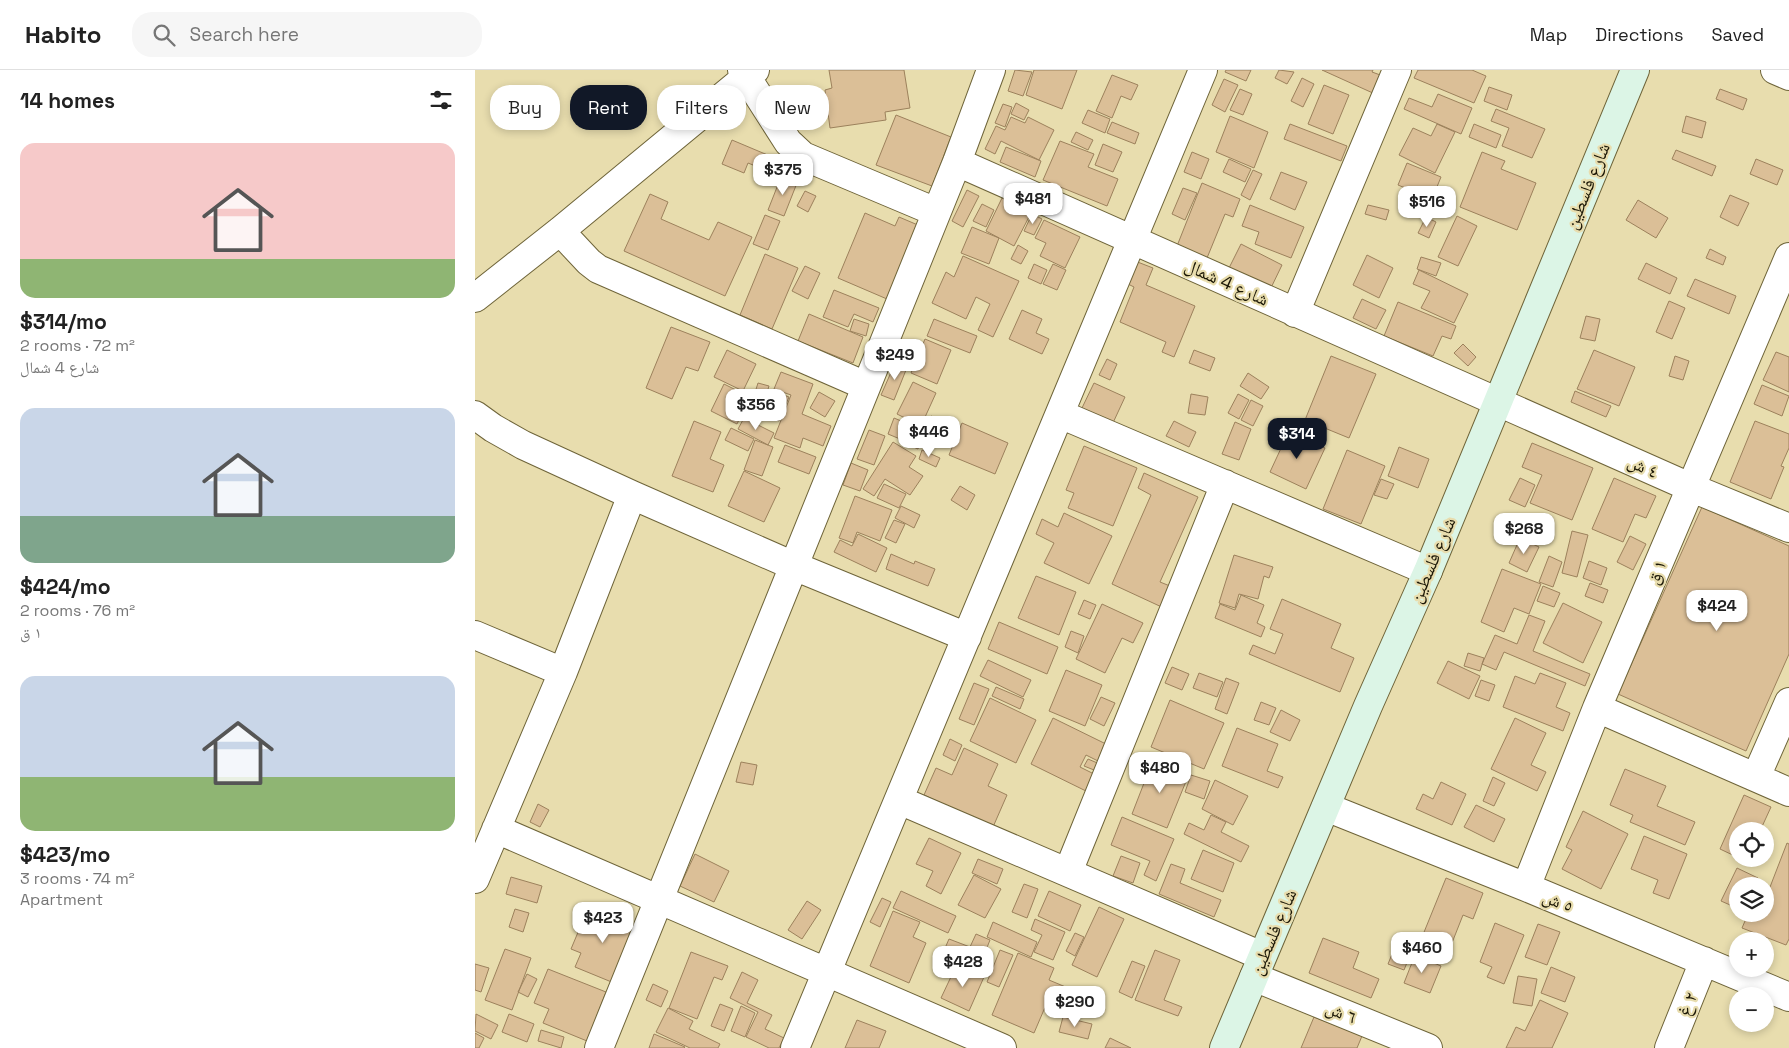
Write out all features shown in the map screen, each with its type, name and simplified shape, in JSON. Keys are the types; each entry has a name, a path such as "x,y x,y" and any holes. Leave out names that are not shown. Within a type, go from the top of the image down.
{"street":[{"path":"599,1048 937,212 991,70"},
{"path":"795,1048 1203,70"},
{"path":"1295,312 1397,70"},
{"name":"شارع فلسطين","path":"1224,1048 1368,706 1428,570 1635,70"},
{"path":"1775,70 1789,76"},
{"path":"475,298 560,231 748,72 788,142 803,156 937,212"},
{"name":"شارع 4 شمال","path":"957,162 1499,401"},
{"path":"560,231 589,262 599,269 866,386"},
{"name":"١ ق","path":"1526,887 1597,708 1789,257"},
{"name":"٤ ش","path":"1499,401 1692,488 1789,528"},
{"path":"1060,414 1428,570"},
{"path":"475,415 523,445 633,495 794,566 967,637"},
{"path":"1068,872 1225,484"},
{"path":"475,879 563,672 633,495"},
{"path":"475,636 563,672"},
{"path":"1756,777 1789,702"},
{"path":"1597,708 1789,792"},
{"name":"٦ ش","path":"899,800 1068,872 1428,1048"},
{"name":"٥ ش","path":"1327,807 1526,887 1789,997"},
{"path":"496,830 827,972 995,1047"},
{"name":"٢ غ","path":"1669,1048 1705,961"}],"building":[{"path":"829,70 904,70 910,108 885,112 886,120 830,128 829,89 832,88"},
{"path":"1015,70 1032,72 1023,96 1008,91"},
{"path":"1034,70 1077,70 1062,109 1026,95"},
{"path":"1226,70 1251,70 1246,81 1225,72"},
{"path":"1279,70 1294,72 1287,84 1275,78"},
{"path":"1322,70 1373,70 1372,72 1383,76 1375,94"},
{"path":"1418,70 1472,70 1486,76 1474,103 1414,78"},
{"path":"1112,75 1138,85 1131,100 1121,96 1112,118 1096,111"},
{"path":"1302,78 1314,84 1303,107 1291,101"},
{"path":"1224,79 1238,85 1225,112 1212,105"},
{"path":"1324,85 1349,95 1333,134 1308,124"},
{"path":"1489,87 1512,95 1507,110 1484,101"},
{"path":"1240,89 1252,94 1243,115 1230,110"},
{"path":"1720,89 1747,99 1743,110 1716,99"},
{"path":"1438,94 1472,108 1461,134 1404,109 1409,98 1432,107"},
{"path":"1016,103 1029,110 1024,120 1011,114"},
{"path":"1003,104 1012,107 1005,127 995,123"},
{"path":"1496,109 1545,129 1532,158 1502,146 1509,128 1491,121"},
{"path":"1088,110 1110,119 1105,133 1082,123"},
{"path":"896,115 951,137 932,186 876,165"},
{"path":"1230,116 1268,132 1254,168 1216,152"},
{"path":"1686,116 1706,122 1702,138 1682,132"},
{"path":"1011,117 1025,123 1028,117 1054,130 1039,160 1001,141 995,154 985,149 996,126 1005,130"},
{"path":"1112,122 1139,133 1135,144 1107,133"},
{"path":"1290,124 1347,146 1341,161 1284,139"},
{"path":"1437,124 1455,132 1435,173 1399,155 1413,128 1431,136"},
{"path":"1474,124 1501,135 1496,148 1469,137"},
{"path":"1076,132 1093,140 1088,150 1071,142"},
{"path":"732,140 789,164 783,177 748,163 744,173 722,164"},
{"path":"1060,141 1094,154 1088,167 1118,179 1107,206 1043,180"},
{"path":"1103,144 1122,152 1113,172 1095,165"},
{"path":"1006,147 1041,161 1035,177 1000,162"},
{"path":"1676,150 1716,166 1712,176 1672,159"},
{"path":"1192,152 1209,159 1201,179 1184,172"},
{"path":"1482,152 1505,161 1501,169 1536,183 1517,230 1460,207"},
{"path":"1229,159 1251,169 1245,182 1223,172"},
{"path":"1756,159 1783,170 1777,185 1750,174"},
{"path":"1407,163 1441,177 1432,199 1398,185"},
{"path":"1253,170 1262,174 1250,200 1241,195"},
{"path":"1281,172 1307,182 1295,210 1270,199"},
{"path":"781,177 797,183 784,216 768,210"},
{"path":"1202,183 1240,199 1233,217 1225,214 1207,258 1177,246"},
{"path":"1183,188 1197,193 1185,220 1172,214"},
{"path":"967,190 979,196 963,227 952,221"},
{"path":"805,191 816,196 808,212 797,206"},
{"path":"650,194 668,202 661,219 709,240 718,222 752,237 725,296 624,251"},
{"path":"1730,195 1749,203 1738,226 1720,217"},
{"path":"1002,198 1031,213 1014,246 986,231"},
{"path":"1638,200 1668,218 1656,238 1626,220"},
{"path":"982,204 994,210 986,227 973,221"},
{"path":"1250,205 1304,227 1291,258 1255,244 1259,232 1242,226"},
{"path":"1368,205 1389,210 1386,220 1365,214"},
{"path":"865,213 895,226 899,217 932,231 901,305 838,278"},
{"path":"1032,214 1042,219 1034,235 1024,231"},
{"path":"765,215 780,221 768,250 753,244"},
{"path":"1457,216 1477,226 1458,266 1438,257"},
{"path":"1426,217 1436,222 1429,238 1418,233"},
{"path":"1044,220 1080,237 1065,268 1040,256 1046,243 1035,238"},
{"path":"972,227 999,238 989,264 961,253"},
{"path":"1241,244 1282,265 1269,292 1228,270"},
{"path":"1018,245 1028,251 1021,264 1011,259"},
{"path":"1710,249 1726,257 1723,265 1706,258"},
{"path":"765,254 798,268 772,329 740,315"},
{"path":"1367,255 1393,268 1379,298 1353,285"},
{"path":"963,256 1019,281 993,337 978,330 990,304 976,297 966,319 932,303 946,272 954,277"},
{"path":"1421,257 1441,263 1436,276 1417,269"},
{"path":"1135,261 1153,268 1146,285 1195,306 1174,357 1162,352 1166,342 1120,322 1134,287 1126,283"},
{"path":"1646,263 1677,278 1670,294 1638,279"},
{"path":"1034,264 1047,270 1041,284 1028,278"},
{"path":"1053,264 1066,270 1057,290 1043,284"},
{"path":"805,266 820,273 808,299 792,291"},
{"path":"1419,270 1468,294 1454,323 1421,308 1430,291 1413,284"},
{"path":"1695,279 1736,296 1729,314 1687,296"},
{"path":"834,290 879,308 873,322 854,314 848,327 823,317"},
{"path":"1362,299 1386,310 1376,329 1353,318"},
{"path":"1669,301 1685,308 1672,339 1656,332"},
{"path":"1398,302 1456,326 1451,339 1442,336 1433,356 1384,336"},
{"path":"1022,310 1042,319 1036,333 1049,339 1042,354 1009,339"},
{"path":"809,314 863,337 853,363 798,341"},
{"path":"1586,316 1600,319 1595,341 1580,338"},
{"path":"854,319 869,324 866,336 850,331"},
{"path":"934,319 977,336 970,353 927,336"},
{"path":"671,327 710,342 698,371 686,367 672,399 646,388"},
{"path":"925,339 951,350 937,384 911,373"},
{"path":"1463,344 1476,357 1468,366 1454,353"},
{"path":"727,350 756,364 743,391 714,377"},
{"path":"1194,350 1215,358 1210,371 1189,363"},
{"path":"1594,350 1635,367 1619,406 1577,389"},
{"path":"1776,352 1789,357 1789,392 1763,380"},
{"path":"1331,356 1376,374 1349,438 1305,420"},
{"path":"1675,356 1689,361 1683,380 1669,376"},
{"path":"1107,359 1117,364 1110,380 1099,375"},
{"path":"896,361 908,365 894,400 881,395"},
{"path":"781,372 813,384 802,414 831,426 823,446 803,438 800,448 774,438 791,395 774,389"},
{"path":"1248,373 1269,387 1261,399 1240,386"},
{"path":"913,382 936,393 921,426 897,414"},
{"path":"758,383 769,386 762,408 751,405"},
{"path":"1094,383 1125,397 1112,425 1081,410"},
{"path":"724,384 750,397 737,424 711,411"},
{"path":"1762,385 1789,396 1782,416 1754,404"},
{"path":"772,390 789,397 779,421 762,413"},
{"path":"1575,391 1611,406 1606,417 1571,402"},
{"path":"819,392 835,401 825,417 810,408"},
{"path":"1191,394 1208,397 1205,415 1188,413"},
{"path":"1238,394 1249,400 1239,419 1228,413"},
{"path":"1251,400 1263,406 1253,426 1241,420"},
{"path":"931,416 953,425 946,441 925,432"},
{"path":"744,418 774,433 768,445 738,429"},
{"path":"894,418 906,423 900,439 888,434"},
{"path":"694,421 721,432 710,459 724,465 713,492 672,476"},
{"path":"1174,421 1196,432 1189,447 1166,436"},
{"path":"1755,421 1789,434 1789,448 1781,466 1784,467 1771,499 1730,482"},
{"path":"1235,422 1251,429 1239,460 1222,454"},
{"path":"962,423 1008,443 995,474 949,455"},
{"path":"909,425 924,431 918,449 902,442"},
{"path":"731,428 754,439 748,451 725,440"},
{"path":"869,430 885,436 874,465 857,459"},
{"path":"1289,431 1325,448 1306,489 1270,472"},
{"path":"755,440 773,447 762,476 744,470"},
{"path":"893,442 916,456 909,467 923,476 910,495 885,479 874,496 863,489"},
{"path":"1532,443 1593,468 1572,520 1530,503 1542,475 1522,467"},
{"path":"785,445 816,457 809,474 778,462"},
{"path":"1084,446 1137,468 1113,526 1068,508 1074,493 1066,490"},
{"path":"1399,447 1429,459 1418,488 1388,476"},
{"path":"922,450 940,458 936,467 919,459"},
{"path":"1347,450 1385,466 1361,524 1323,509"},
{"path":"851,463 868,470 860,491 843,485"},
{"path":"744,471 780,488 764,522 728,506"},
{"path":"1144,473 1198,497 1160,582 1175,588 1166,609 1112,584 1151,495 1138,488"},
{"path":"1520,478 1535,485 1525,507 1509,500"},
{"path":"1614,478 1656,496 1646,518 1635,514 1623,542 1592,529"},
{"path":"1381,479 1394,484 1387,499 1374,495"},
{"path":"884,484 906,494 899,508 877,498"},
{"path":"960,486 975,495 967,510 951,500"},
{"path":"855,496 892,510 880,541 857,532 853,543 839,538"},
{"path":"901,506 920,515 914,528 895,518"},
{"path":"1702,507 1789,546 1789,654 1746,751 1618,694"},
{"path":"1064,513 1112,536 1089,584 1044,563 1054,543 1036,534 1042,519 1058,527"},
{"path":"894,520 905,524 896,543 885,538"},
{"path":"1572,531 1588,535 1577,577 1562,573"},
{"path":"858,534 887,548 876,572 834,552 840,540 852,546"},
{"path":"1630,536 1646,544 1633,570 1617,562"},
{"path":"1520,538 1539,547 1527,572 1509,563"},
{"path":"891,554 914,564 915,561 935,569 928,586 886,569"},
{"path":"1234,555 1273,567 1269,578 1264,576 1258,599 1239,594 1235,608 1219,603"},
{"path":"1549,556 1562,562 1553,587 1539,582"},
{"path":"1589,561 1607,568 1601,585 1583,578"},
{"path":"1502,569 1541,584 1529,614 1514,608 1504,632 1481,622"},
{"path":"1036,576 1076,592 1059,635 1018,618"},
{"path":"1590,583 1608,590 1603,603 1585,596"},
{"path":"1543,586 1560,593 1554,607 1537,601"},
{"path":"1241,595 1264,605 1257,623 1265,627 1261,637 1215,618 1220,604 1235,610"},
{"path":"1282,599 1341,624 1331,648 1354,658 1340,692 1249,654 1253,645 1275,654 1283,634 1270,629"},
{"path":"1084,600 1096,605 1090,619 1078,614"},
{"path":"1563,603 1602,622 1583,663 1543,643"},
{"path":"1102,604 1143,623 1133,643 1122,638 1105,673 1076,659"},
{"path":"1529,615 1545,621 1533,651 1590,674 1585,686 1504,652 1496,670 1482,664 1495,635 1517,644"},
{"path":"999,622 1058,647 1047,674 988,649"},
{"path":"1071,631 1084,636 1078,653 1065,647"},
{"path":"1468,653 1484,658 1480,671 1464,666"},
{"path":"988,660 1031,680 1023,697 980,676"},
{"path":"1448,661 1480,676 1469,699 1437,683"},
{"path":"1172,667 1189,674 1182,690 1165,683"},
{"path":"1066,670 1102,685 1085,726 1049,711"},
{"path":"1199,673 1223,682 1217,697 1193,688"},
{"path":"1540,673 1566,683 1556,707 1570,713 1563,731 1503,707 1515,676 1535,684"},
{"path":"1226,678 1239,683 1227,714 1215,709"},
{"path":"1481,680 1495,685 1489,701 1475,696"},
{"path":"974,683 989,689 974,725 959,719"},
{"path":"996,687 1024,699 1020,709 992,696"},
{"path":"1101,697 1115,703 1104,726 1090,719"},
{"path":"990,698 1036,720 1016,763 970,741"},
{"path":"1170,700 1224,723 1204,769 1151,747"},
{"path":"1261,702 1276,708 1269,725 1254,720"},
{"path":"1281,710 1300,720 1290,741 1270,732"},
{"path":"1053,718 1108,745 1100,762 1086,755 1080,767 1096,775 1088,792 1031,764"},
{"path":"1515,718 1546,733 1531,765 1546,772 1537,791 1491,769"},
{"path":"1237,728 1278,744 1267,771 1283,777 1278,788 1222,766"},
{"path":"950,739 962,745 955,761 943,755"},
{"path":"964,748 998,764 988,786 1007,795 993,827 924,795 936,768 952,775"},
{"path":"1088,759 1102,765 1099,772 1084,766"},
{"path":"1153,760 1189,774 1167,828 1132,814"},
{"path":"741,762 757,765 753,785 736,782"},
{"path":"1625,769 1666,786 1657,806 1695,822 1685,845 1630,822 1633,815 1610,805"},
{"path":"1191,775 1210,781 1204,799 1185,792"},
{"path":"1493,777 1505,783 1494,806 1483,801"},
{"path":"1215,780 1248,796 1233,825 1202,809"},
{"path":"1441,782 1466,794 1452,825 1416,809 1423,794 1433,799"},
{"path":"1744,795 1771,807 1764,822 1732,822"},
{"path":"538,804 549,810 540,827 530,822"},
{"path":"1476,805 1505,819 1494,842 1464,827"},
{"path":"1583,811 1628,834 1601,889 1562,869 1572,850 1566,847"},
{"path":"1211,815 1226,822 1221,832 1249,846 1241,862 1184,834 1189,823 1204,830"},
{"path":"1122,817 1174,839 1156,881 1144,875 1150,861 1111,845"},
{"path":"1729,829 1729,853 1720,849"},
{"path":"1644,836 1687,854 1669,899 1653,893 1658,880 1631,869"},
{"path":"929,838 961,853 941,894 926,886 933,871 916,864"},
{"path":"1787,843 1789,844 1789,939 1786,945 1774,940 1774,932 1752,932 1742,928 1745,922 1774,922 1774,877"},
{"path":"1203,850 1234,863 1223,892 1191,879"},
{"path":"695,854 729,871 714,902 680,886"},
{"path":"1121,856 1140,863 1133,883 1113,876"},
{"path":"978,859 1003,869 997,884 972,873"},
{"path":"1171,864 1185,869 1180,883 1221,900 1214,917 1159,894"},
{"path":"1737,868 1756,877 1733,877"},
{"path":"974,875 1001,889 985,918 958,905"},
{"path":"511,877 542,886 537,903 506,894"},
{"path":"1446,878 1483,893 1473,919 1463,915 1446,958 1418,947"},
{"path":"1024,884 1038,889 1027,918 1012,912"},
{"path":"1729,884 1729,904 1721,901"},
{"path":"901,891 956,916 948,933 893,908"},
{"path":"1049,891 1081,905 1070,931 1038,916"},
{"path":"882,898 891,902 880,927 870,922"},
{"path":"807,901 821,910 802,939 788,930"},
{"path":"589,906 637,925 614,983 575,967 581,953 571,949"},
{"path":"1099,907 1124,919 1097,977 1072,965"},
{"path":"515,909 529,913 523,932 509,927"},
{"path":"893,911 920,922 913,937 926,943 909,983 870,966"},
{"path":"1035,919 1065,932 1053,960 1034,952 1042,935 1031,930"},
{"path":"993,922 1037,942 1031,957 987,937"},
{"path":"1495,923 1524,935 1504,984 1487,977 1492,967 1480,962"},
{"path":"1538,924 1560,932 1547,965 1525,957"},
{"path":"1075,933 1084,937 1075,956 1066,951"},
{"path":"976,934 990,940 978,970 942,955 949,939 970,947"},
{"path":"1399,937 1415,943 1404,970 1388,964"},
{"path":"1323,938 1359,952 1353,968 1379,979 1371,998 1309,973"},
{"path":"505,949 531,958 512,1010 485,1000"},
{"path":"1000,950 1013,955 999,987 987,982"},
{"path":"1155,950 1180,960 1164,1000 1182,1007 1178,1016 1135,1000"},
{"path":"691,952 728,966 722,980 714,977 697,1019 669,1008"},
{"path":"1018,953 1054,968 1049,980 1068,988 1059,1010 1046,1005 1034,1033 992,1015"},
{"path":"1415,955 1441,966 1430,993 1404,983"},
{"path":"1132,961 1145,966 1132,998 1119,992"},
{"path":"475,964 489,968 481,992 475,990"},
{"path":"957,964 984,977 969,1011 941,998"},
{"path":"1551,967 1575,977 1565,1002 1541,993"},
{"path":"548,969 606,992 587,1041 543,1023 549,1009 534,1003"},
{"path":"742,972 758,980 747,1003 772,1015 765,1029 784,1038 779,1048 769,1048 746,1037 758,1012 730,998"},
{"path":"527,974 537,979 528,997 518,992"},
{"path":"1518,976 1537,979 1532,1006 1513,1003"},
{"path":"653,984 668,991 661,1007 646,1000"},
{"path":"1540,1000 1568,1013 1552,1048 1506,1048 1516,1027 1525,1031"},
{"path":"720,1004 733,1009 724,1031 711,1026"},
{"path":"741,1006 755,1013 745,1037 731,1031"},
{"path":"668,1008 693,1021 689,1029 720,1044 718,1048 690,1048 656,1032"},
{"path":"476,1014 498,1025 491,1039 475,1031"},
{"path":"509,1014 534,1024 527,1042 502,1032"},
{"path":"1063,1017 1092,1024 1088,1039 1059,1032"},
{"path":"1314,1017 1362,1036 1357,1048 1301,1048"},
{"path":"857,1020 886,1031 879,1048 845,1048"},
{"path":"541,1030 564,1037 561,1048 538,1041"},
{"path":"475,1033 484,1038 479,1048 475,1048"},
{"path":"654,1034 685,1047 649,1048"},
{"path":"1110,1038 1131,1048 1105,1048"}]}
